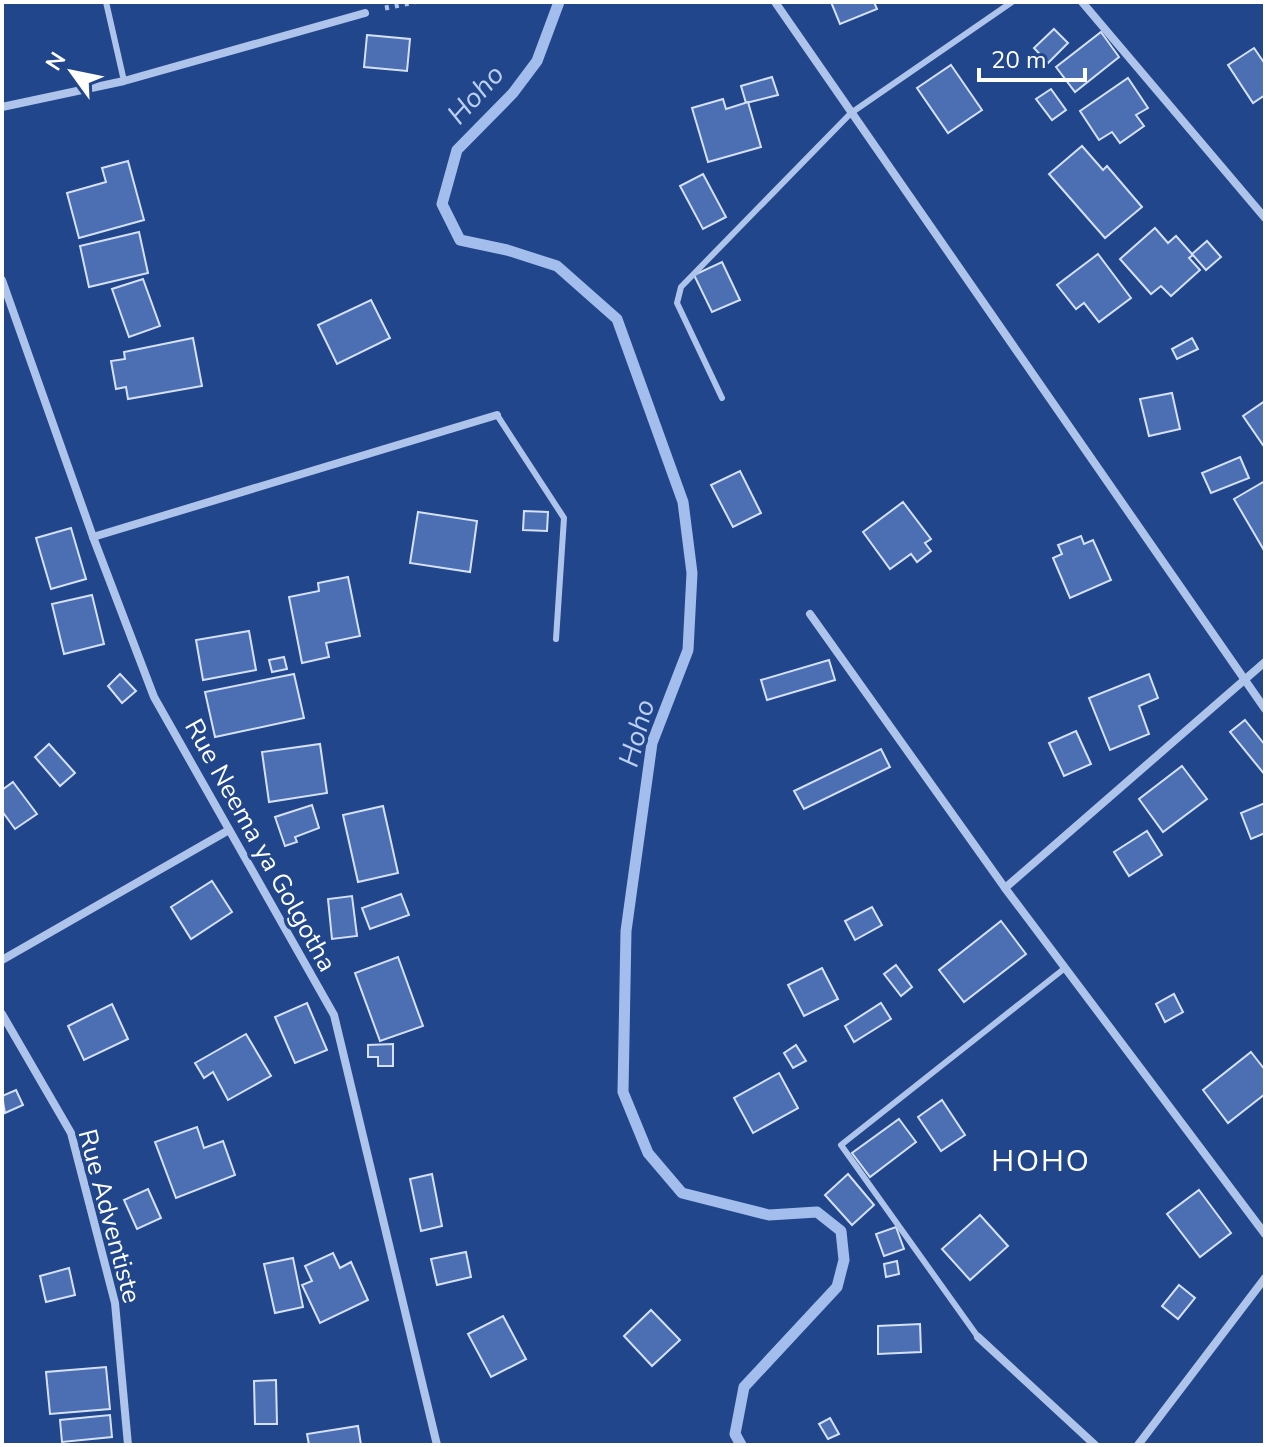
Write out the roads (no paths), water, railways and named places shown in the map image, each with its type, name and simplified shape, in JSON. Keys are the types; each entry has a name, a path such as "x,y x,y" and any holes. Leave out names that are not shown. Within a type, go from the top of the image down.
{"street":[{"path":"775,2 1265,709"},
{"path":"1082,2 1265,218"},
{"path":"2,107 124,81 365,13"},
{"name":"Rue Neema ya Golgotha","path":"2,280 93,537 154,697 334,1015 437,1445"},
{"path":"93,537 497,415"},
{"path":"810,614 1005,888 1265,1234"},
{"path":"1005,888 1265,662"},
{"path":"2,960 229,830"},
{"name":"Rue Adventiste","path":"2,1014 71,1133 115,1303 128,1445"},
{"path":"1138,1445 1265,1278"},
{"path":"978,1337 1095,1445"}],"lane":[{"path":"106,2 124,81"},
{"path":"722,398 677,303 681,287 851,113 1012,2"},
{"path":"497,415 564,518 556,639"},
{"path":"978,1337 841,1145 1065,968"}],"waterway":[{"name":"Hoho","path":"559,2 537,61 513,93 457,150 442,204 460,240 507,250 557,266 617,319 683,502 692,573 688,650 652,743 626,931 623,1092 648,1153 682,1193 769,1215 817,1212 841,1231 844,1260 837,1287 744,1387 735,1434 741,1445"}],"district":[{"name":"HOHO","path":"1041,1161"}]}
